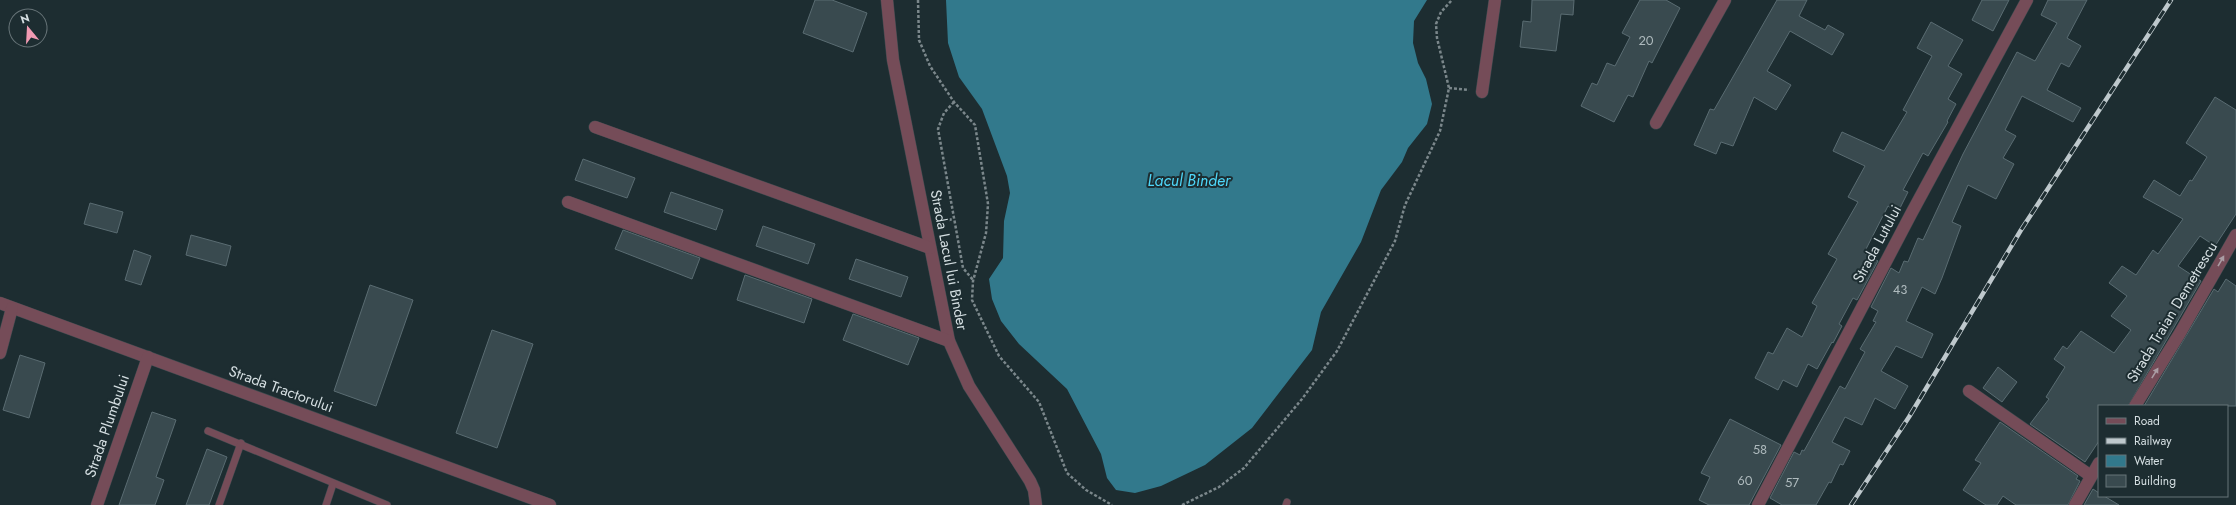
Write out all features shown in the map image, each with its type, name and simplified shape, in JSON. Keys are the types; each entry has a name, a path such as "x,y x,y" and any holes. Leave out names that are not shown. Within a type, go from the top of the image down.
{"street":[{"name":"Strada Lacul lui Binder","path":"887,0 893,60 948,341 969,386 1030,481 1034,490 1036,505"},
{"path":"1482,92 1495,0"},
{"path":"1656,123 1725,0"},
{"name":"Strada Lutului","path":"1758,505 1911,214 2027,0"},
{"path":"595,127 930,248"},
{"path":"568,202 948,341"},
{"name":"Strada Traian Demetrescu","path":"2136,405 2236,235"},
{"name":"Strada Tractorului","path":"0,303 547,504"},
{"path":"0,353 12,308"},
{"name":"Strada Plumbului","path":"97,505 148,357"},
{"path":"1969,391 2092,476"},
{"path":"2075,505 2098,466"}],"lane":[{"path":"208,431 333,484 387,505"},
{"path":"219,505 241,444"},
{"path":"326,505 333,484"}],"path":[{"path":"918,0 919,40 930,66 954,102 975,125 988,204 986,233 973,281 972,300 986,332 999,356 1039,402 1067,473 1086,490 1112,505"},
{"path":"1182,505 1202,497 1219,487 1244,468 1302,399 1337,351 1395,241 1406,205 1440,131 1449,88 1437,38 1436,24 1441,12 1452,0"},
{"path":"954,102 944,113 938,129 963,268 973,281"}],"water":[{"name":"Lacul Binder","path":"946,0 1427,0 1414,21 1413,43 1418,63 1426,79 1432,104 1427,124 1408,148 1402,162 1381,190 1361,242 1321,312 1312,350 1252,428 1205,465 1161,486 1135,493 1116,490 1107,478 1101,454 1067,389 1019,344 1001,321 992,299 989,279 1003,258 1004,221 1010,193 1007,176 982,109 959,77 948,43"}],"building":[{"path":"815,0 832,0 867,13 853,52 803,33"},
{"path":"1532,0 1574,0 1573,15 1561,14 1556,51 1520,47 1523,21 1531,22"},
{"path":"1640,0 1666,0 1680,8 1652,63 1649,61 1633,97 1628,95 1614,122 1581,106 1592,83 1597,85 1607,63 1615,66 1630,37 1622,33"},
{"path":"1777,0 1807,0 1799,16 1825,30 1828,25 1844,34 1832,55 1790,31 1767,71 1791,85 1776,110 1754,97 1733,146 1721,142 1716,154 1694,145 1710,109 1714,110"},
{"path":"1982,0 2009,0 1993,31 1972,20"},
{"path":"2048,0 2087,0 2067,38 2081,46 2069,67 2061,63 2047,90 2081,108 2073,122 2022,96 2005,130 2016,136 2003,158 2014,164 1996,199 1968,185 1952,222 1961,226 1935,294 1922,287 1906,321 1933,334 1922,358 1896,346 1881,371 1908,386 1895,409 1875,398 1862,425 1845,417 1832,442 1850,451 1843,465 1840,464 1831,483 1829,482 1816,505 1782,505 1770,498 1794,452 1800,455 1802,450 1804,451 1840,386 1845,389 1865,352 1860,349 1876,322 1873,321 1878,311 1871,307 1891,268 1899,273 1904,261 1908,262 1918,238 1923,240 1963,154 2017,52 2035,61 2057,23 2041,15"},
{"path":"1931,22 1963,40 1948,66 1962,74 1948,99 1956,104 1947,121 1948,122 1928,156 1923,153 1903,190 1908,192 1898,212 1888,206 1864,253 1878,261 1857,300 1853,298 1839,324 1842,326 1817,369 1808,364 1797,387 1783,380 1778,390 1755,378 1768,352 1773,354 1787,328 1802,337 1817,306 1812,303 1837,259 1828,254 1858,202 1848,197 1865,166 1833,151 1842,132 1884,151 1907,112 1903,110 1932,56 1917,48"},
{"path":"2215,97 2236,110 2236,214 2215,246 2200,236 2178,266 2201,281 2129,405 2098,405 2098,442 2085,462 2030,424 2049,399 2046,397 2065,367 2054,359 2063,346 2067,349 2081,331 2114,353 2131,330 2111,316 2127,296 2109,283 2122,266 2136,275 2153,250 2158,254 2183,219 2143,197 2154,180 2180,196 2190,180 2192,181 2207,157 2186,143"},
{"path":"583,159 635,178 627,198 575,180"},
{"path":"671,192 723,210 716,230 664,212"},
{"path":"90,203 123,212 117,233 84,224"},
{"path":"763,226 815,244 808,264 756,246"},
{"path":"623,230 700,258 692,279 615,249"},
{"path":"191,235 231,246 226,266 186,255"},
{"path":"134,250 151,256 141,285 125,280"},
{"path":"856,259 908,277 901,297 849,279"},
{"path":"745,275 812,299 804,323 737,300"},
{"path":"2226,279 2236,286 2236,406 2145,405 2214,289 2218,292"},
{"path":"370,285 413,300 376,406 334,391"},
{"path":"853,314 919,338 908,365 843,340"},
{"path":"492,330 533,344 497,448 456,433"},
{"path":"20,355 45,363 29,418 3,410"},
{"path":"1998,367 2017,382 2002,402 1983,388"},
{"path":"152,412 176,420 156,477 164,480 155,505 119,505"},
{"path":"1730,419 1781,445 1749,505 1709,505 1699,500 1710,477 1701,473"},
{"path":"2000,422 2078,476 2076,479 2080,481 2068,505 2016,505 2003,496 1997,505 1986,505 1963,490 1981,463 1975,460"},
{"path":"207,449 227,457 209,505 186,505"},
{"path":"2093,489 2098,492 2098,497 2106,497 2119,505 2084,505"}],"railway":[{"path":"1851,505 1909,417 2021,230 2171,0"}]}
